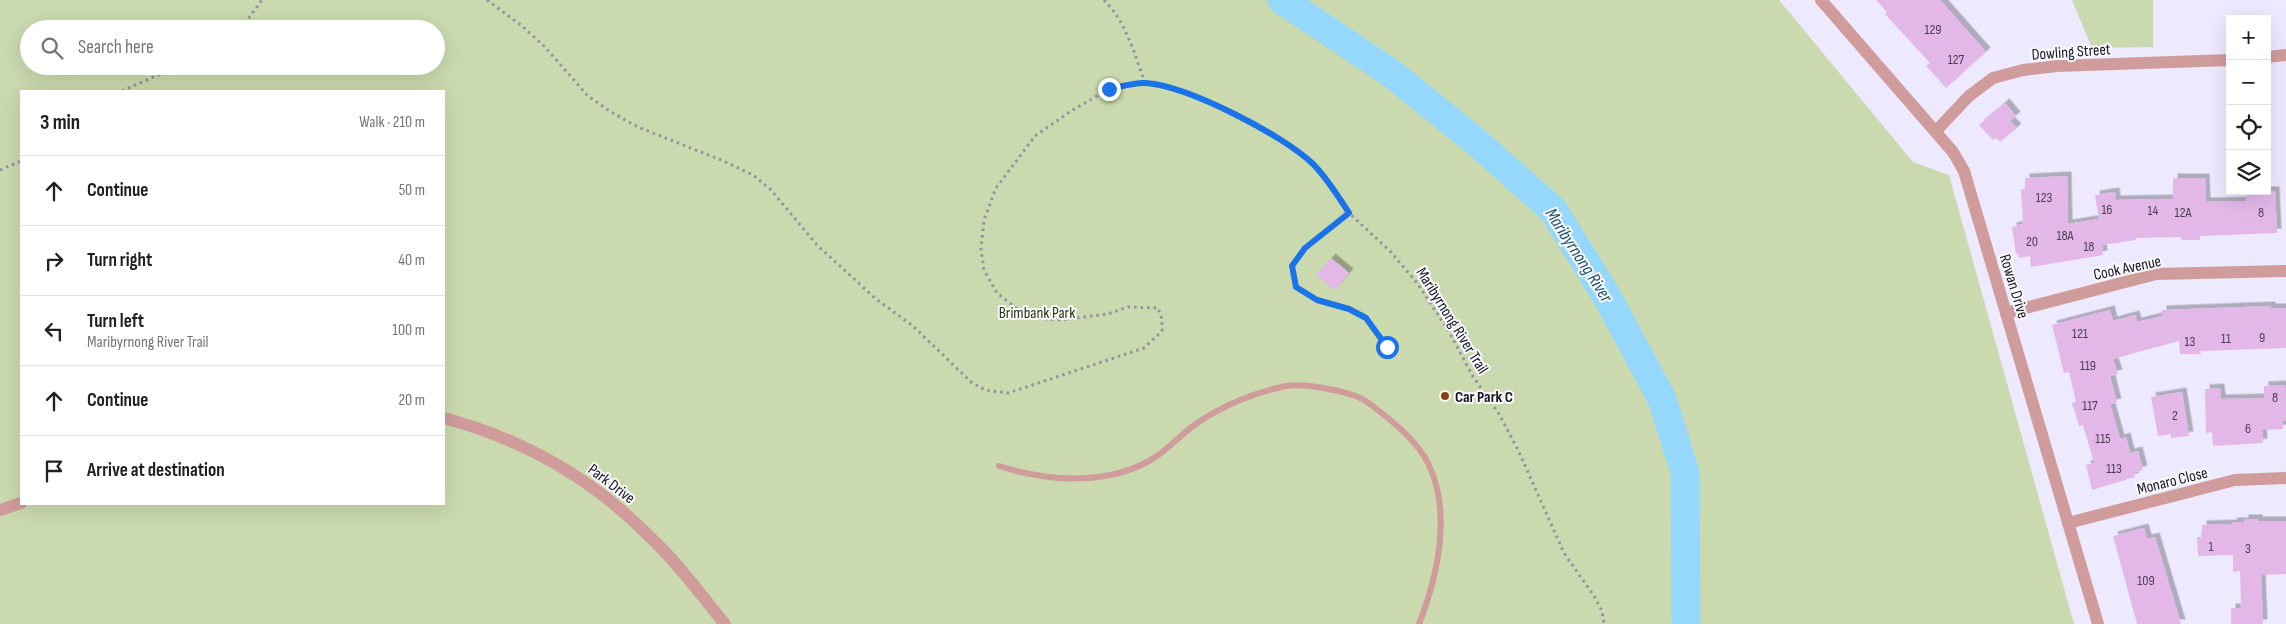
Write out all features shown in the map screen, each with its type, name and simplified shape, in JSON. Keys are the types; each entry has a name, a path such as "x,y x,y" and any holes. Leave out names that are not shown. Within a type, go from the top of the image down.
{"street":[{"name":"Rowan Drive","path":"1821,0 1936,131 1953,152 1964,171 2098,624"},
{"path":"2271,57 2286,54"},
{"name":"Dowling Street","path":"1936,131 1969,96 1993,78 2023,70 2057,66 2226,60"},
{"name":"Cook Avenue","path":"2006,313 2156,274 2286,271"},
{"name":"Park Drive","path":"445,418 489,432 531,450 590,486 650,536 725,624"},
{"name":"Monaro Close","path":"2068,523 2235,480 2286,478"},
{"path":"0,510 20,503"}],"lane":[{"path":"999,466 1042,477 1071,479 1107,476 1127,471 1149,461 1162,453 1192,426 1224,406 1264,392 1289,386 1320,388 1350,394 1363,399 1389,419 1427,461 1435,480 1438,495 1440,545 1425,609 1419,624"}],"path":[{"path":"249,20 262,0"},
{"path":"487,0 529,33 588,96 611,112 638,127 721,160 753,175 771,190 817,245 876,299 912,326 971,382 984,390 1008,393 1144,348 1162,331 1162,319 1158,308 1128,307 1108,314 1060,320 1036,318 1016,308 997,293 984,270 981,249 984,220 996,188 1035,136 1071,111 1109,89 1146,83 1128,37 1112,8 1104,0"},
{"path":"124,90 158,75"},
{"name":"Maribyrnong River Trail","path":"1146,83 1189,93 1285,142 1313,164 1335,191 1349,213 1395,257 1417,283 1448,330 1472,375 1499,414 1519,452 1564,553 1594,596 1602,611 1604,624"},
{"path":"0,170 20,161"},
{"path":"1349,213 1305,248 1292,266 1296,287 1317,300 1349,309 1366,318 1387,347"}],"green space":[{"name":"Brimbank Park","path":"0,0 1779,0 1913,162 1949,175 2074,624 0,624"},
{"path":"2072,0 2153,0 2153,47 2092,48"}],"building":[{"path":"1876,0 1940,0 1986,52 1946,88 1926,66 1930,63 1885,14 1887,12"},
{"path":"2005,103 2016,116 2010,121 2017,128 2000,142 1996,138 1993,140 1979,125"},
{"path":"2067,176 2068,224 2099,219 2095,195 2115,192 2116,200 2173,199 2173,178 2205,178 2206,202 2246,201 2246,195 2271,195 2271,191 2275,191 2277,233 2200,236 2200,240 2181,240 2181,237 2135,238 2136,240 2102,245 2103,255 2031,267 2030,256 2019,258 2018,254 2016,254 2012,227 2023,224 2021,189 2025,189 2025,178"},
{"path":"1331,258 1349,273 1334,290 1316,275"},
{"path":"2271,306 2271,308 2286,308 2286,348 2200,351 2201,354 2180,354 2179,341 2113,359 2118,374 2110,376 2117,403 2110,404 2120,439 2126,437 2130,453 2138,451 2143,470 2133,473 2135,477 2092,490 2086,465 2094,463 2083,425 2079,426 2072,403 2076,402 2069,372 2064,373 2052,325 2110,310 2113,321 2135,315 2137,322 2162,316 2162,310"},
{"path":"2285,385 2286,421 2283,421 2283,429 2262,430 2263,443 2213,446 2212,432 2206,433 2205,389 2220,388 2221,399 2264,398 2264,386"},
{"path":"2182,392 2189,436 2171,438 2171,434 2158,436 2151,397"},
{"path":"2244,519 2286,521 2286,574 2261,575 2263,624 2231,624 2231,608 2241,608 2240,571 2233,572 2233,555 2198,556 2197,537 2202,537 2202,525 2233,524 2232,522 2244,522"},
{"path":"2144,528 2147,539 2155,537 2181,624 2137,624 2113,536"}],"waterway":[{"name":"Maribyrnong River","path":"1282,0 1391,73 1474,140 1553,210 1606,295 1662,399 1685,472 1686,624"}],"place":[{"name":"Car Park C","path":"1445,396"}],"route":[{"path":"1109,89 1146,83 1189,93 1285,142 1313,164 1335,191 1349,213 1305,248 1292,266 1296,287 1317,300 1349,309 1366,318 1387,347"}]}
